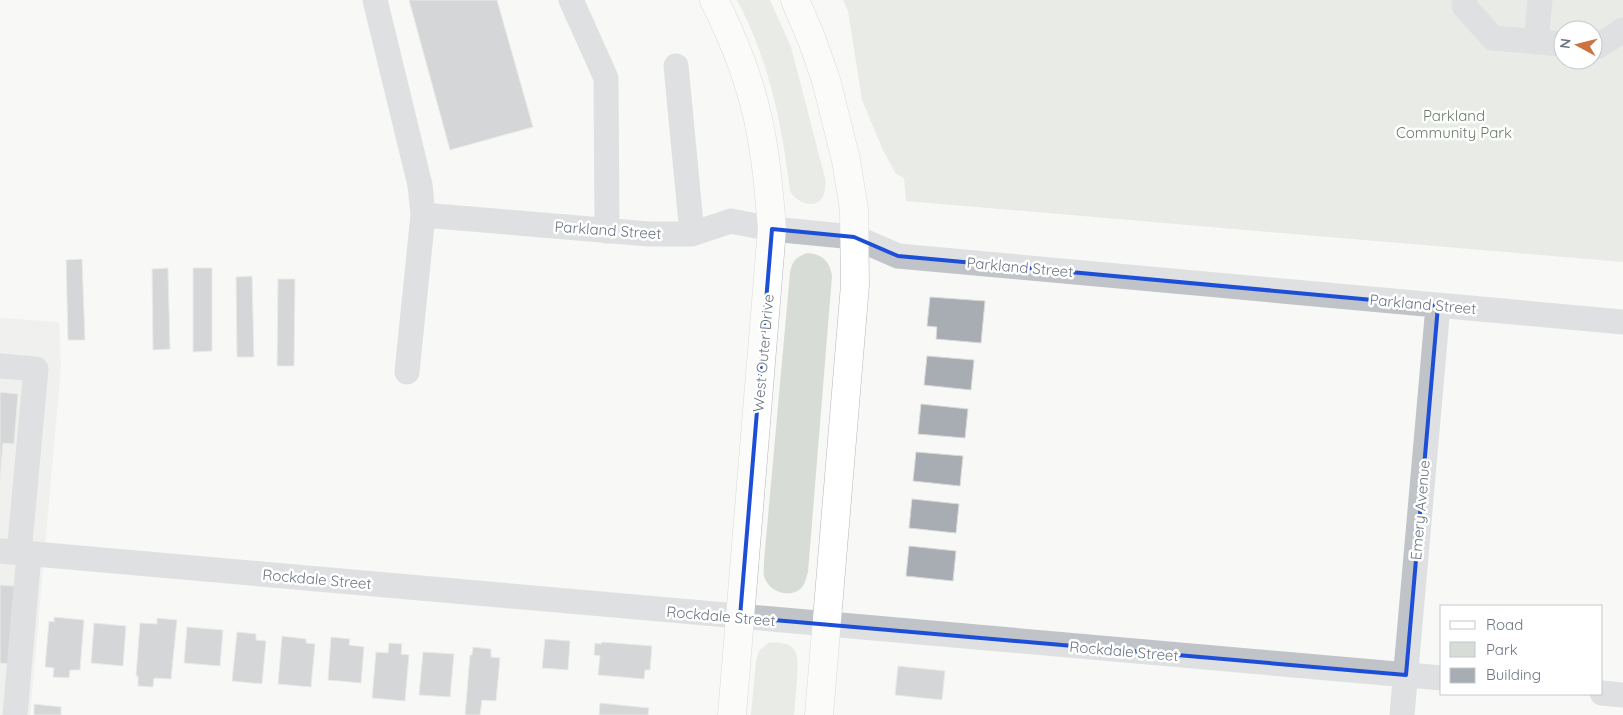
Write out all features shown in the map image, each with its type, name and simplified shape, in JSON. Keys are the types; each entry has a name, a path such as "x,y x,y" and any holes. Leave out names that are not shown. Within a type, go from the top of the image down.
{"main road":[{"name":"West Outer Drive","path":"714,0 745,71 758,119 768,179 772,229 732,715"},
{"path":"795,0 824,72 838,120 854,209 855,285 819,715"}],"street":[{"path":"375,0 420,185 423,215 406,372"},
{"path":"571,0 606,78 608,231"},
{"path":"1465,0 1464,6 1493,38 1553,43"},
{"path":"1536,42 1540,0"},
{"path":"1603,43 1623,30"},
{"path":"676,66 692,234"},
{"name":"Parkland Street","path":"423,215 649,234 692,234 731,221 772,229 854,237 898,256 1623,322"},
{"name":"Emery Avenue","path":"1402,715 1438,306"},
{"path":"0,366 36,369 16,553 15,715"},
{"name":"Rockdale Street","path":"16,553 1440,678"},
{"path":"1603,693 1623,694"}],"highlighted area":[{"path":"772,229 854,237 898,256 1438,306 1406,675 740,617"}],"shaded area":[{"path":"0,318 59,322 61,367 30,715 0,715"}],"green space":[{"path":"737,0 770,0 791,47 826,182 824,194 817,203 807,204 802,202 793,196 790,191 783,141 773,93 758,46"},
{"name":"Parkland Community Park","path":"843,0 1623,0 1623,262 906,201 904,178 896,174 883,150 862,100 848,11"},
{"path":"807,253 824,259 829,266 832,276 808,572 805,582 799,590 784,593 778,592 769,586 764,574 764,561 790,273 795,260"},
{"path":"768,643 791,646 797,656 798,670 794,715 751,715 756,661 759,651"}],"building":[{"path":"409,0 497,0 533,127 450,150"},
{"path":"82,259 85,340 68,340 66,260"},
{"path":"168,268 170,349 153,350 152,269"},
{"path":"193,268 212,268 212,351 193,352"},
{"path":"252,276 254,357 237,357 236,277"},
{"path":"278,279 295,279 294,366 277,366"},
{"path":"930,297 985,301 981,343 936,339 937,327 927,326"},
{"path":"927,356 974,360 971,390 924,385"},
{"path":"0,392 18,394 14,444 3,443 0,479"},
{"path":"921,404 968,409 965,438 918,434"},
{"path":"916,452 963,456 960,486 913,481"},
{"path":"912,499 959,504 956,533 909,528"},
{"path":"909,546 956,551 953,581 906,576"},
{"path":"0,585 15,586 9,664 0,663"},
{"path":"54,617 84,620 80,670 70,670 69,678 53,677 54,668 45,667 49,621 54,622"},
{"path":"157,618 177,620 171,679 154,678 153,687 138,686 138,676 136,676 140,623 157,624"},
{"path":"94,623 126,626 123,666 91,663"},
{"path":"187,627 223,630 220,666 184,663"},
{"path":"237,632 256,634 256,640 266,641 262,684 232,681"},
{"path":"282,636 306,639 306,643 315,644 311,687 278,684"},
{"path":"331,637 350,639 349,645 364,647 361,683 328,680"},
{"path":"545,639 570,641 568,670 542,668"},
{"path":"602,642 652,646 650,670 645,670 644,679 598,675 600,656 594,655 595,643 601,644"},
{"path":"389,643 402,644 401,654 409,655 405,701 372,698 376,652 388,653"},
{"path":"473,647 491,649 491,657 500,658 496,701 482,700 480,715 465,715 470,655 472,655"},
{"path":"423,652 454,654 450,697 419,695"},
{"path":"898,666 945,671 942,700 895,695"},
{"path":"600,703 649,708 648,715 599,715"},
{"path":"34,704 61,707 61,715 34,715"}]}
